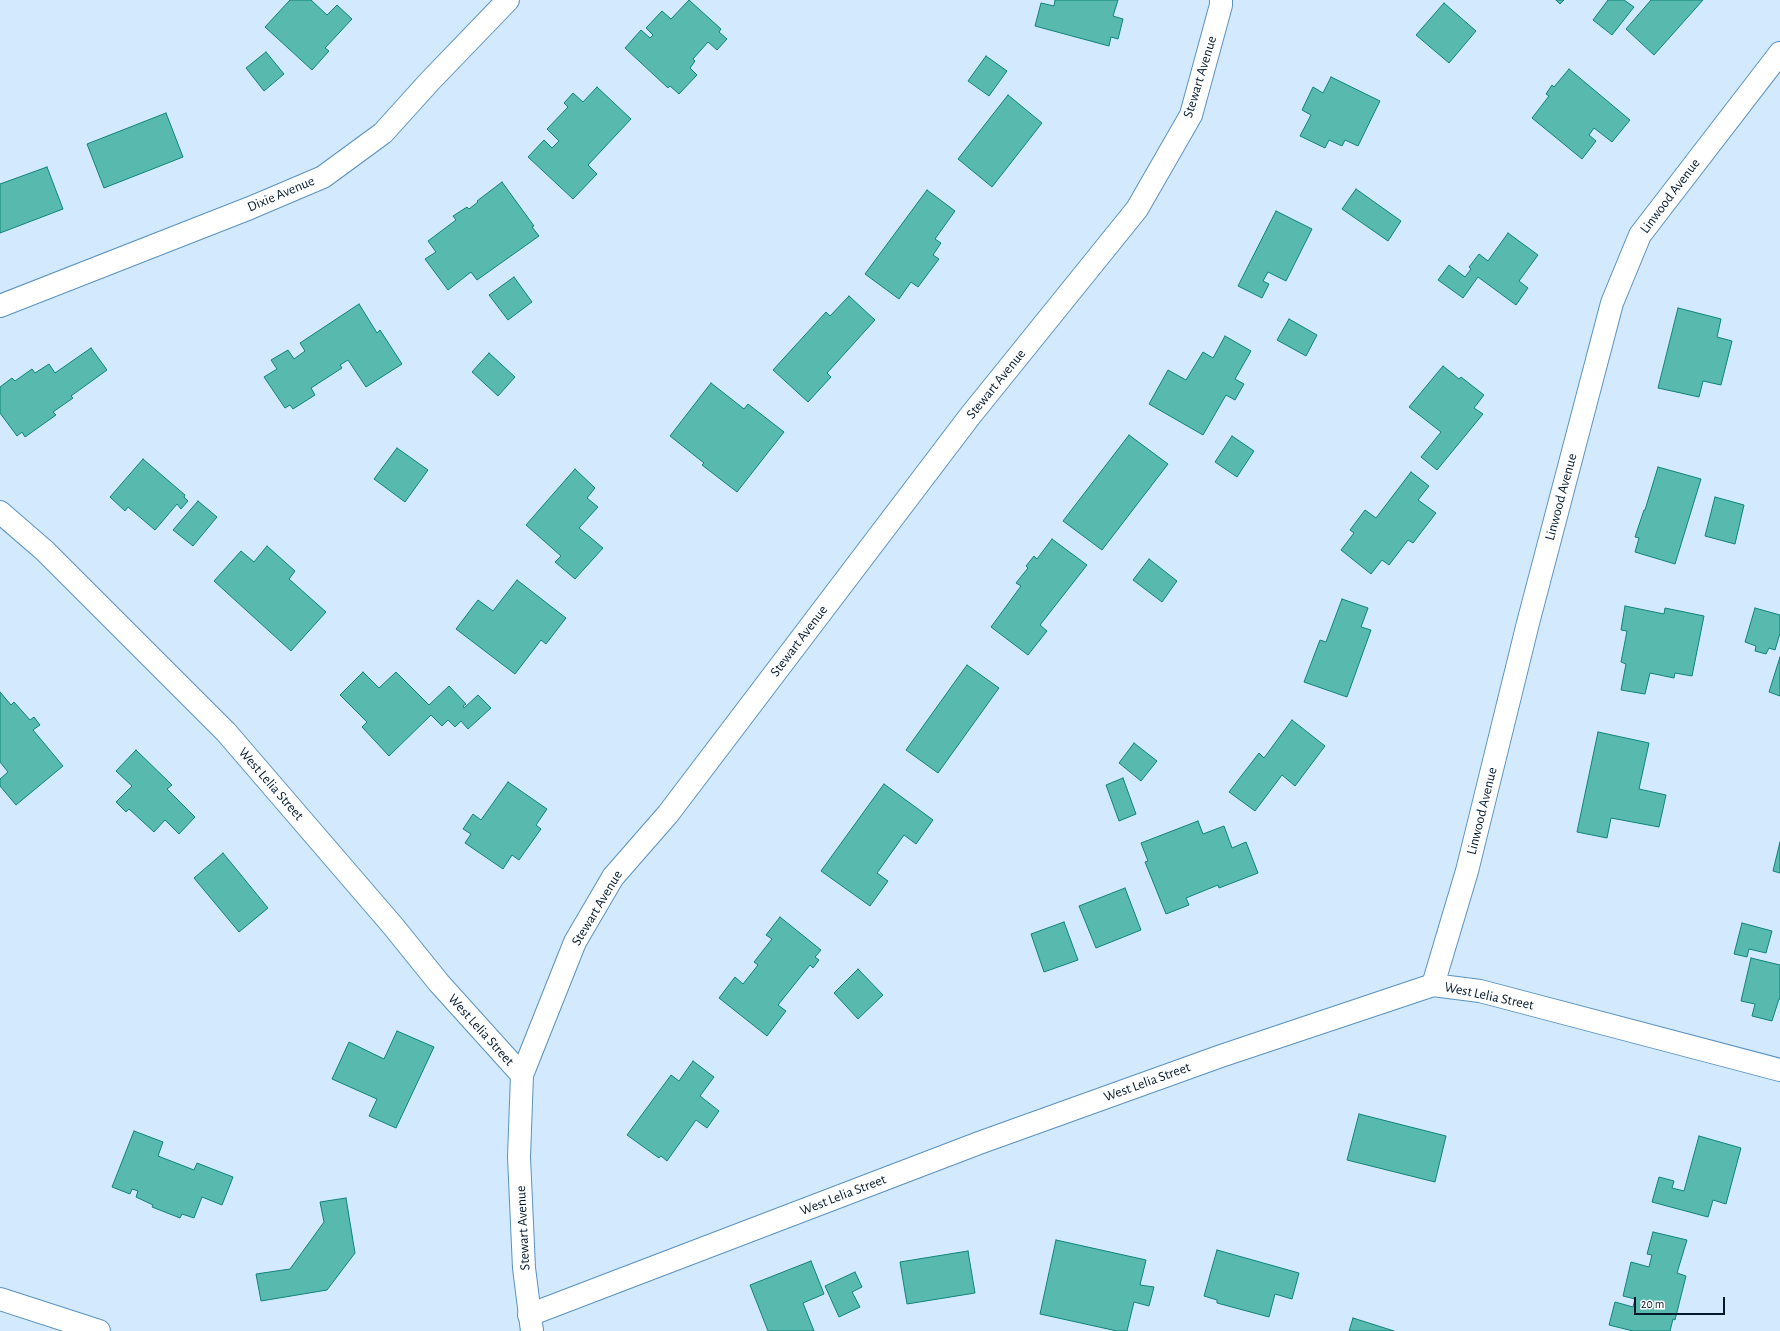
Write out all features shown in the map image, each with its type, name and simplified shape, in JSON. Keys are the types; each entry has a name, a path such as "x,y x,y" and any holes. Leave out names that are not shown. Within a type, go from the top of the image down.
{"street":[{"name":"Dixie Avenue","path":"0,306 250,208 323,176 383,133 430,80 508,0"},
{"name":"Stewart Avenue","path":"530,1323 524,1268 519,1158 522,1075 575,942 613,877 668,814 970,416 1137,209 1191,115 1221,5 1221,0"},
{"name":"Linwood Avenue","path":"1433,985 1467,871 1528,623 1612,303 1640,235 1780,53"},
{"name":"West Lelia Street","path":"0,512 44,551 226,732 393,926 438,983 522,1075"},
{"name":"West Lelia Street","path":"530,1323 979,1143 1221,1056 1433,985 1480,991 1780,1070"},
{"path":"0,1299 99,1331"}],"building":[{"path":"290,0 311,0 327,15 337,5 352,19 325,48 329,51 312,70 265,27"},
{"path":"689,0 721,29 719,32 727,39 717,50 708,42 693,59 695,61 690,68 697,75 679,94 670,86 668,88 625,48 641,30 650,38 653,35 646,28 662,11 671,19"},
{"path":"1055,0 1118,0 1113,16 1123,19 1118,39 1111,37 1109,46 1035,26 1041,3 1054,6"},
{"path":"1556,0 1564,0 1560,4"},
{"path":"1608,0 1624,0 1634,7 1612,35 1593,20"},
{"path":"1651,0 1703,0 1654,55 1626,29"},
{"path":"1444,3 1476,31 1449,63 1416,35"},
{"path":"266,52 284,74 264,91 246,68"},
{"path":"986,56 1007,71 989,96 968,81"},
{"path":"1569,69 1630,120 1612,142 1594,128 1589,135 1596,141 1582,159 1532,118 1549,96 1546,94 1552,85 1554,87"},
{"path":"1331,77 1380,101 1358,146 1345,140 1342,146 1329,140 1325,148 1300,136 1311,115 1302,110 1313,87 1323,93"},
{"path":"597,87 631,119 588,165 597,174 573,199 528,157 544,140 552,148 559,141 547,129 568,107 564,103 573,93 583,102"},
{"path":"1008,95 1042,123 992,187 958,159"},
{"path":"166,113 183,157 104,188 87,144"},
{"path":"47,167 63,209 0,233 0,184"},
{"path":"502,182 534,226 532,227 539,236 477,280 471,272 448,290 425,259 436,252 428,241 456,220 453,216 467,207 469,209"},
{"path":"1356,189 1401,221 1388,241 1342,209"},
{"path":"927,190 955,211 935,239 941,243 933,255 939,259 918,287 911,282 899,299 865,274"},
{"path":"1276,211 1312,229 1286,281 1268,272 1263,281 1269,284 1262,298 1238,286"},
{"path":"1508,233 1538,255 1519,281 1528,288 1516,305 1478,277 1463,298 1438,280 1449,265 1465,277 1471,269 1469,267 1479,254 1488,261"},
{"path":"514,277 532,302 508,320 489,295"},
{"path":"849,296 875,320 827,373 831,377 808,402 773,370 826,312 830,316"},
{"path":"359,304 377,333 380,330 402,364 366,387 348,360 340,365 342,368 311,388 315,395 293,409 290,405 285,408 264,377 277,369 271,360 288,350 294,359 305,351 300,343"},
{"path":"1678,308 1721,319 1717,337 1732,341 1721,385 1703,381 1699,397 1658,388"},
{"path":"1289,319 1317,335 1306,356 1277,340"},
{"path":"1225,336 1251,351 1235,379 1244,384 1235,400 1226,395 1203,435 1149,404 1168,370 1186,380 1203,352 1213,358"},
{"path":"91,348 107,370 71,396 73,398 53,412 56,415 25,437 22,432 17,436 0,413 0,387 12,378 15,381 32,369 35,373 49,364 55,373"},
{"path":"489,353 515,377 498,396 472,372"},
{"path":"1443,366 1459,379 1461,377 1484,395 1474,408 1483,414 1437,470 1421,457 1441,432 1409,407"},
{"path":"711,383 744,409 748,404 784,432 737,492 702,465 704,463 670,436"},
{"path":"1129,435 1168,464 1102,550 1063,521"},
{"path":"1232,436 1254,451 1237,477 1215,462"},
{"path":"397,448 428,470 405,502 374,479"},
{"path":"143,459 185,495 184,497 188,501 181,509 177,504 155,530 128,507 125,511 110,497"},
{"path":"1658,467 1701,479 1675,564 1635,552 1639,538 1635,537"},
{"path":"575,469 595,488 587,498 598,507 579,528 603,548 575,579 555,562 561,556 526,525"},
{"path":"1411,472 1429,486 1418,500 1436,513 1413,543 1408,540 1389,565 1382,560 1371,574 1341,550 1354,533 1350,530 1365,510 1376,518"},
{"path":"1715,497 1744,505 1735,544 1705,536"},
{"path":"198,501 217,517 193,546 173,530"},
{"path":"1052,539 1087,565 1040,625 1047,631 1028,655 991,627 1021,586 1016,583 1028,568 1026,566 1034,556 1037,559"},
{"path":"267,546 295,571 289,579 326,612 291,651 214,581 241,551 254,562"},
{"path":"1149,559 1177,581 1162,602 1133,580"},
{"path":"517,580 566,618 546,644 541,640 515,674 456,629 478,600 493,611"},
{"path":"1342,599 1368,608 1361,627 1371,630 1347,697 1304,682 1320,640 1326,642"},
{"path":"1625,606 1664,614 1665,608 1704,616 1692,676 1675,673 1674,678 1650,673 1645,694 1621,690 1626,664 1621,662 1627,631 1621,630"},
{"path":"1755,608 1780,615 1780,633 1775,650 1769,648 1766,654 1755,651 1756,646 1745,642"},
{"path":"1780,657 1780,696 1769,692"},
{"path":"967,665 999,688 938,773 906,750"},
{"path":"363,672 379,688 396,672 429,705 449,686 466,704 463,706 464,708 478,695 491,708 468,729 461,721 455,727 448,720 442,726 431,715 389,756 362,727 367,722 340,695"},
{"path":"0,692 11,705 14,702 30,720 34,717 40,725 33,730 63,766 16,805 0,786 0,779 8,772 0,762"},
{"path":"1292,720 1325,746 1295,786 1282,775 1255,811 1229,792 1259,753 1264,758"},
{"path":"1598,732 1649,743 1639,789 1666,795 1659,827 1611,818 1607,838 1577,832"},
{"path":"1134,743 1157,761 1141,781 1119,763"},
{"path":"136,750 172,785 167,789 195,817 179,834 165,820 154,832 129,809 126,812 116,802 132,786 116,771"},
{"path":"1123,778 1136,814 1119,821 1106,785"},
{"path":"508,782 547,809 536,825 541,829 519,860 512,855 503,869 465,843 471,834 463,829 473,814 481,820"},
{"path":"884,784 933,820 916,844 904,835 877,873 888,881 870,906 821,871"},
{"path":"1198,821 1203,834 1224,826 1232,848 1246,842 1258,873 1219,888 1218,885 1186,898 1189,905 1166,914 1145,862 1148,861 1141,843"},
{"path":"1780,842 1780,873 1773,871"},
{"path":"223,853 268,908 239,932 194,878"},
{"path":"1125,888 1141,930 1096,948 1079,906"},
{"path":"780,917 821,950 815,957 819,960 813,968 810,965 778,1005 786,1011 767,1036 719,998 735,977 743,984 758,965 754,962 772,939 766,935"},
{"path":"1064,922 1078,960 1044,972 1031,934"},
{"path":"1742,923 1772,931 1766,953 1749,949 1747,957 1734,954"},
{"path":"1751,958 1780,965 1780,999 1772,1021 1752,1016 1755,1004 1741,1001"},
{"path":"858,969 883,995 858,1019 834,993"},
{"path":"397,1031 434,1047 396,1128 369,1116 377,1099 332,1079 349,1042 384,1059"},
{"path":"693,1061 714,1077 700,1096 719,1111 707,1128 696,1120 667,1161 661,1156 659,1158 627,1135 671,1075 679,1081"},
{"path":"1359,1114 1446,1136 1435,1182 1347,1160"},
{"path":"134,1131 163,1142 158,1156 194,1170 197,1163 233,1177 222,1205 202,1197 194,1218 182,1214 180,1218 152,1207 153,1205 136,1197 138,1191 132,1189 130,1194 112,1187"},
{"path":"1699,1136 1741,1148 1726,1204 1713,1200 1708,1217 1652,1202 1659,1177 1674,1181 1672,1188 1684,1191"},
{"path":"346,1198 355,1253 327,1290 261,1301 256,1274 290,1269 324,1222 320,1202"},
{"path":"1653,1232 1687,1240 1677,1273 1686,1276 1675,1320 1673,1319 1670,1331 1633,1331 1609,1325 1615,1302 1633,1307 1635,1299 1623,1296 1631,1262 1649,1267 1652,1255 1647,1254"},
{"path":"1056,1240 1146,1260 1140,1285 1154,1287 1149,1306 1134,1302 1127,1331 1117,1331 1040,1314"},
{"path":"1217,1250 1299,1273 1292,1299 1275,1294 1269,1317 1217,1303 1217,1300 1204,1296"},
{"path":"968,1251 975,1293 907,1304 900,1262"},
{"path":"811,1261 824,1294 803,1303 814,1331 768,1331 750,1285"},
{"path":"855,1272 862,1287 852,1292 860,1307 839,1317 825,1286"},
{"path":"1353,1318 1394,1331 1349,1331"}]}
